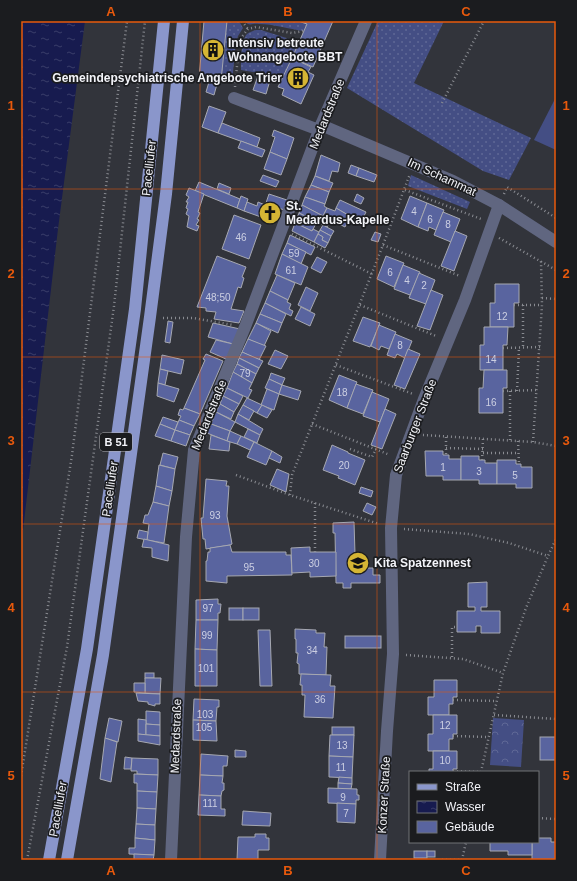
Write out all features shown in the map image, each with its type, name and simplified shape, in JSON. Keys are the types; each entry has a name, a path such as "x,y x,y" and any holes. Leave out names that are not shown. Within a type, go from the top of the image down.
{"main road":[{"name":"Pacelliufer","path":"49,860 87,649 135,309 164,21"},
{"name":"Pacelliufer","path":"68,860 103,655 150,317 166,194 182,21"}],"street":[{"name":"Medardstraße","path":"171,860 186,537 194,450 245,327 320,127 366,21"},
{"name":"Im Schammat","path":"234,98 320,127 454,181 499,205 556,242"},
{"name":"Saarburger Straße","path":"387,731 393,654 391,528 396,475 424,399 465,300 499,205"},
{"name":"Konzer Straße","path":"380,860 387,731"}],"path":[{"path":"21,776 72,455 127,21"},
{"path":"27,860 69,632 114,306 145,21"},
{"path":"242,21 248,29"},
{"path":"442,103 484,21"},
{"path":"234,98 241,38 248,29 256,27 292,34 304,31"},
{"path":"290,496 292,476 414,164"},
{"path":"499,205 507,187 556,218"},
{"path":"404,190 491,228 500,238 556,270"},
{"path":"282,229 372,274"},
{"path":"383,245 472,281"},
{"path":"533,442 542,305 541,261"},
{"path":"542,298 556,298"},
{"path":"359,305 448,341"},
{"path":"514,305 542,305"},
{"path":"523,305 523,348"},
{"path":"150,317 193,318 245,327"},
{"path":"503,348 540,347"},
{"path":"517,390 518,348"},
{"path":"336,365 424,399"},
{"path":"503,391 537,390"},
{"path":"510,391 510,440"},
{"path":"312,424 402,459"},
{"path":"411,434 510,440 556,446"},
{"path":"446,437 446,455"},
{"path":"482,460 483,439"},
{"path":"518,441 518,464"},
{"path":"446,448 518,453"},
{"path":"350,449 372,457 376,449"},
{"path":"315,503 315,552"},
{"path":"481,771 503,673 536,581 548,556"},
{"path":"452,657 452,627 457,627"},
{"path":"418,655 452,657 470,661 503,673"},
{"path":"453,700 496,700"},
{"path":"494,715 556,719"},
{"path":"453,736 489,737"},
{"path":"539,818 556,819"},
{"path":"442,860 462,860 466,843"}],"green space":[{"path":"227,21 239,21 243,28 236,42 232,82 221,81"},
{"path":"245,21 298,21 307,24 304,31 270,25 249,24"},
{"path":"378,21 444,21 414,83 531,138 509,180 483,171 347,88"},
{"path":"256,30 261,30 299,42 281,81 259,73 241,70 242,51 245,37 247,34"},
{"path":"556,97 556,150 534,140"},
{"path":"411,175 470,202 467,209 408,186"},
{"path":"493,718 524,720 521,767 490,765"}],"water":[{"path":"21,21 85,21 58,229 21,548"}],"building":[{"name":"Intensiv betreute Wohnangebote BBT","path":"204,21 227,21 221,81 199,78"},
{"name":"Intensiv betreute Wohnangebote BBT","path":"298,21 333,21 313,67 292,58 307,24"},
{"name":"Gemeindepsychiatrische Angebote Trier","path":"292,58 311,67 308,72 314,75 301,104 282,95 284,89 278,87"},
{"path":"259,73 271,77 266,94 253,90"},
{"path":"209,82 217,84 214,95 206,92"},
{"path":"209,106 226,112 218,133 202,127"},
{"path":"222,123 260,138 257,147 218,133"},
{"path":"274,130 294,138 287,159 270,152 275,137 272,136"},
{"path":"241,141 265,150 262,157 238,148"},
{"path":"270,152 287,159 281,175 264,169"},
{"path":"321,155 340,163 338,172 332,171 329,181 315,176"},
{"path":"351,165 359,168 356,176 348,173"},
{"path":"359,168 377,175 374,182 356,176"},
{"path":"263,175 279,181 276,187 260,181"},
{"path":"315,176 333,183 329,192 311,185"},
{"path":"199,182 240,199 237,208 195,191"},
{"path":"219,183 231,188 229,194 217,189"},
{"path":"311,185 329,192 325,204 305,197"},
{"path":"189,188 204,194 198,212 200,213 197,219 199,220 196,225 199,226 197,231 187,227 189,216 186,214 188,202 186,202 189,197 186,195"},
{"path":"269,194 287,200 284,210 266,203"},
{"path":"357,194 364,198 361,204 354,201"},
{"path":"241,196 248,199 244,211 237,208"},
{"path":"410,196 427,203 418,227 401,219"},
{"path":"305,197 325,204 324,206 327,208 323,216 302,205"},
{"path":"340,200 366,212 361,222 336,208"},
{"path":"247,202 257,206 258,202 265,205 261,217 244,211"},
{"name":"St. Medardus-Kapelle","path":"266,203 279,208 273,222 261,217"},
{"path":"427,203 444,210 436,230 429,227 428,231 418,227"},
{"path":"302,205 323,216 319,223 299,213"},
{"path":"327,208 335,211 336,208 350,217 345,227 323,216"},
{"path":"443,212 460,219 451,242 434,235"},
{"path":"299,213 317,222 312,231 295,223"},
{"path":"234,215 261,225 249,259 222,249"},
{"path":"323,216 331,220 327,227 319,223"},
{"path":"295,223 312,231 313,229 319,232 314,242 292,231"},
{"path":"323,225 334,231 331,236 320,230"},
{"path":"320,230 331,236 328,243 322,240 323,237 318,234"},
{"path":"455,231 467,236 454,271 441,266"},
{"path":"375,232 381,234 378,242 371,240"},
{"path":"318,234 323,237 322,240 328,243 325,248 314,242"},
{"path":"290,235 315,247 311,255 287,243"},
{"path":"287,243 306,252 301,264 282,254"},
{"path":"282,254 308,267 301,285 275,274"},
{"path":"217,256 246,267 242,277 244,278 241,288 238,287 231,309 244,311 239,323 214,319 216,312 206,311 206,308 197,307"},
{"path":"386,256 404,263 394,287 377,279"},
{"path":"317,257 327,262 321,273 311,268"},
{"path":"403,265 420,272 410,295 394,289"},
{"path":"419,273 435,280 426,304 409,298"},
{"path":"277,275 295,283 288,300 270,291"},
{"path":"495,284 519,284 519,303 514,303 514,327 490,327 490,303 495,303"},
{"path":"306,287 318,293 310,311 298,305"},
{"path":"431,290 443,295 430,330 417,326"},
{"path":"270,291 288,300 287,302 291,304 289,309 293,311 291,316 265,303"},
{"path":"265,303 286,314 282,323 260,314"},
{"path":"301,307 315,314 310,326 295,319"},
{"path":"260,314 282,323 278,333 256,323"},
{"path":"363,317 380,323 370,347 353,341"},
{"path":"168,321 173,322 170,343 165,342"},
{"path":"213,323 240,329 233,344 208,337"},
{"path":"256,323 271,331 264,346 248,339"},
{"path":"379,325 396,332 389,349 381,346 379,350 371,346"},
{"path":"484,327 508,327 507,345 503,345 503,370 480,370 480,345 484,345"},
{"path":"395,334 412,341 405,358 397,354 395,358 387,355"},
{"path":"248,339 266,346 259,360 242,352"},
{"path":"216,340 233,344 226,359 210,352"},
{"path":"408,349 420,354 405,389 394,385"},
{"path":"275,350 288,356 281,369 268,364"},
{"path":"242,352 263,361 259,368 239,358"},
{"path":"206,354 223,361 200,414 184,408 205,360 203,359"},
{"path":"162,355 184,360 181,374 160,369"},
{"path":"239,358 259,368 256,374 237,364"},
{"path":"237,364 256,374 252,383 233,372"},
{"path":"160,369 168,371 165,385 158,383"},
{"path":"484,370 507,370 507,388 503,388 503,413 479,413 479,388 483,388"},
{"path":"233,372 252,383 249,389 252,390 248,398 227,388"},
{"path":"271,373 285,378 282,385 269,379"},
{"path":"339,375 357,382 347,408 329,400"},
{"path":"269,379 282,385 279,394 265,388"},
{"path":"158,383 179,389 174,402 157,396"},
{"path":"356,384 373,390 363,414 347,408"},
{"path":"282,385 301,391 298,400 279,394"},
{"path":"227,388 243,396 239,404 223,396"},
{"path":"267,389 279,394 274,410 261,405"},
{"path":"372,392 389,399 380,422 363,416"},
{"path":"223,396 239,404 234,412 220,404"},
{"path":"247,398 262,405 257,413 243,405"},
{"path":"220,404 234,412 231,419 216,412"},
{"path":"243,405 254,411 249,420 238,414"},
{"path":"262,405 272,410 267,418 257,413"},
{"path":"184,408 200,414 194,426 179,420 181,416 178,415 180,409 183,410"},
{"path":"385,409 396,414 382,449 371,445"},
{"path":"216,412 235,422 230,431 211,424"},
{"path":"238,414 263,429 260,435 235,422"},
{"path":"163,417 178,422 175,430 160,424"},
{"path":"179,420 194,426 190,435 175,430"},
{"path":"160,424 175,430 171,441 155,436"},
{"path":"211,424 230,431 227,441 207,433"},
{"path":"248,429 260,435 257,443 244,437"},
{"path":"175,430 190,435 186,446 171,441"},
{"path":"230,431 241,436 237,444 227,441"},
{"path":"211,435 230,442 229,451 209,449"},
{"path":"241,436 254,442 250,450 237,444"},
{"path":"254,442 272,451 266,465 247,457"},
{"path":"332,445 365,460 355,485 338,478 339,476 323,470"},
{"path":"272,451 282,457 280,463 269,458"},
{"path":"425,451 443,451 443,455 449,455 449,459 461,459 461,480 443,480 443,476 426,476"},
{"path":"163,453 178,457 175,469 160,465"},
{"path":"461,456 479,456 479,460 485,460 485,463 497,463 497,484 479,484 479,480 461,480"},
{"path":"497,460 516,460 516,464 521,464 521,467 532,467 532,488 516,488 516,484 497,484"},
{"path":"159,465 175,469 172,491 156,486"},
{"path":"277,469 289,474 286,492 270,485"},
{"path":"206,479 227,481 226,486 229,486 227,516 232,544 230,545 206,549 205,539 203,539 201,518 203,518"},
{"path":"156,486 172,491 169,506 153,502"},
{"path":"361,487 373,491 371,497 359,493"},
{"path":"153,502 169,506 164,543 147,540 149,524 143,523 145,515 148,515"},
{"path":"367,503 376,507 372,515 363,511"},
{"path":"354,522 355,554 361,554 361,561 367,561 367,568 373,568 373,575 380,575 380,583 351,583 351,588 343,588 343,583 336,583 335,533 333,533 333,523"},
{"path":"139,530 148,532 147,540 137,538"},
{"path":"144,539 169,545 168,561 152,557 152,548 142,547"},
{"path":"230,545 232,552 286,552 286,555 291,555 292,575 227,576 227,583 206,581 206,561 210,548"},
{"path":"310,547 310,552 336,552 336,576 310,577 310,572 292,573 291,548"},
{"path":"487,582 487,607 481,607 481,611 500,611 500,633 481,633 481,626 476,626 476,632 457,632 457,611 475,611 475,607 468,607 468,583"},
{"path":"218,599 218,604 221,604 220,613 218,613 218,620 196,620 196,600"},
{"path":"229,608 243,608 243,620 229,620"},
{"path":"243,608 259,608 259,620 243,620"},
{"path":"196,620 218,620 217,650 195,649"},
{"path":"295,629 316,630 316,633 325,633 324,647 327,647 326,675 299,674"},
{"path":"258,630 270,630 272,686 260,686"},
{"path":"345,636 381,636 381,648 345,648"},
{"path":"195,649 217,650 217,686 195,686"},
{"path":"145,673 154,673 154,678 145,678"},
{"path":"301,674 331,675 330,686 335,686 333,718 304,717 305,695 302,695 302,685 300,685"},
{"path":"145,678 161,678 160,694 145,693"},
{"path":"434,680 457,680 457,697 453,697 453,704 449,704 449,715 428,715 428,697 434,697"},
{"path":"134,683 145,683 145,693 134,692"},
{"path":"136,693 160,694 160,704 155,704 155,706 148,704 148,702 138,701"},
{"path":"194,699 219,700 216,721 193,720"},
{"path":"146,711 160,712 160,725 146,724"},
{"path":"433,715 457,715 457,734 453,734 453,739 449,739 449,751 428,751 428,734 433,734"},
{"path":"109,718 122,721 118,742 105,738"},
{"path":"138,719 146,720 146,735 138,734"},
{"path":"193,720 216,721 217,741 193,740"},
{"path":"146,724 160,725 160,736 146,735"},
{"path":"332,727 354,727 354,735 332,735"},
{"path":"138,734 160,736 160,745 138,741"},
{"path":"330,735 354,735 353,757 329,756"},
{"path":"540,737 556,737 556,760 540,760"},
{"path":"105,738 117,742 111,782 100,779"},
{"path":"235,750 246,751 246,757 235,757"},
{"path":"433,751 457,751 457,769 453,769 453,771 429,771 429,769 433,769"},
{"path":"201,754 228,756 227,766 223,766 223,776 200,775"},
{"path":"329,756 353,757 352,778 329,777"},
{"path":"125,757 132,758 131,769 124,769"},
{"path":"132,758 158,759 158,775 137,774 137,771 131,771"},
{"path":"134,774 158,775 157,792 137,791 137,783 134,783"},
{"path":"200,775 223,776 222,783 224,783 224,790 222,791 221,796 199,795"},
{"path":"339,777 352,778 352,784 338,783"},
{"path":"338,783 352,784 351,789 338,789"},
{"path":"328,788 357,789 359,800 356,800 356,804 328,803"},
{"path":"137,791 157,792 156,809 137,808"},
{"path":"199,795 221,796 221,809 225,809 225,816 198,815"},
{"path":"337,803 356,804 355,823 337,822"},
{"path":"137,808 156,809 155,825 136,824"},
{"path":"243,811 271,813 270,826 242,825"},
{"path":"136,824 155,825 155,840 135,838"},
{"path":"255,834 266,834 266,838 269,838 269,850 258,850 258,860 237,860 238,837 255,837"},
{"path":"135,838 155,840 154,855 129,854 129,848 135,848"},
{"path":"539,838 551,838 551,842 556,842 556,860 532,860 532,843 539,843"},
{"path":"490,843 532,843 532,855 508,855 508,851 490,851"},
{"path":"414,851 427,851 427,858 414,858"},
{"path":"427,851 435,851 435,857 427,857"},
{"path":"134,854 154,855 153,860 134,860"}],"place":[{"name":"Intensiv betreute Wohnangebote BBT","path":"213,50"},
{"name":"Gemeindepsychiatrische Angebote Trier","path":"298,78"},
{"name":"St. Medardus-Kapelle","path":"270,213"},
{"name":"Kita Spatzennest","path":"358,563"}]}
